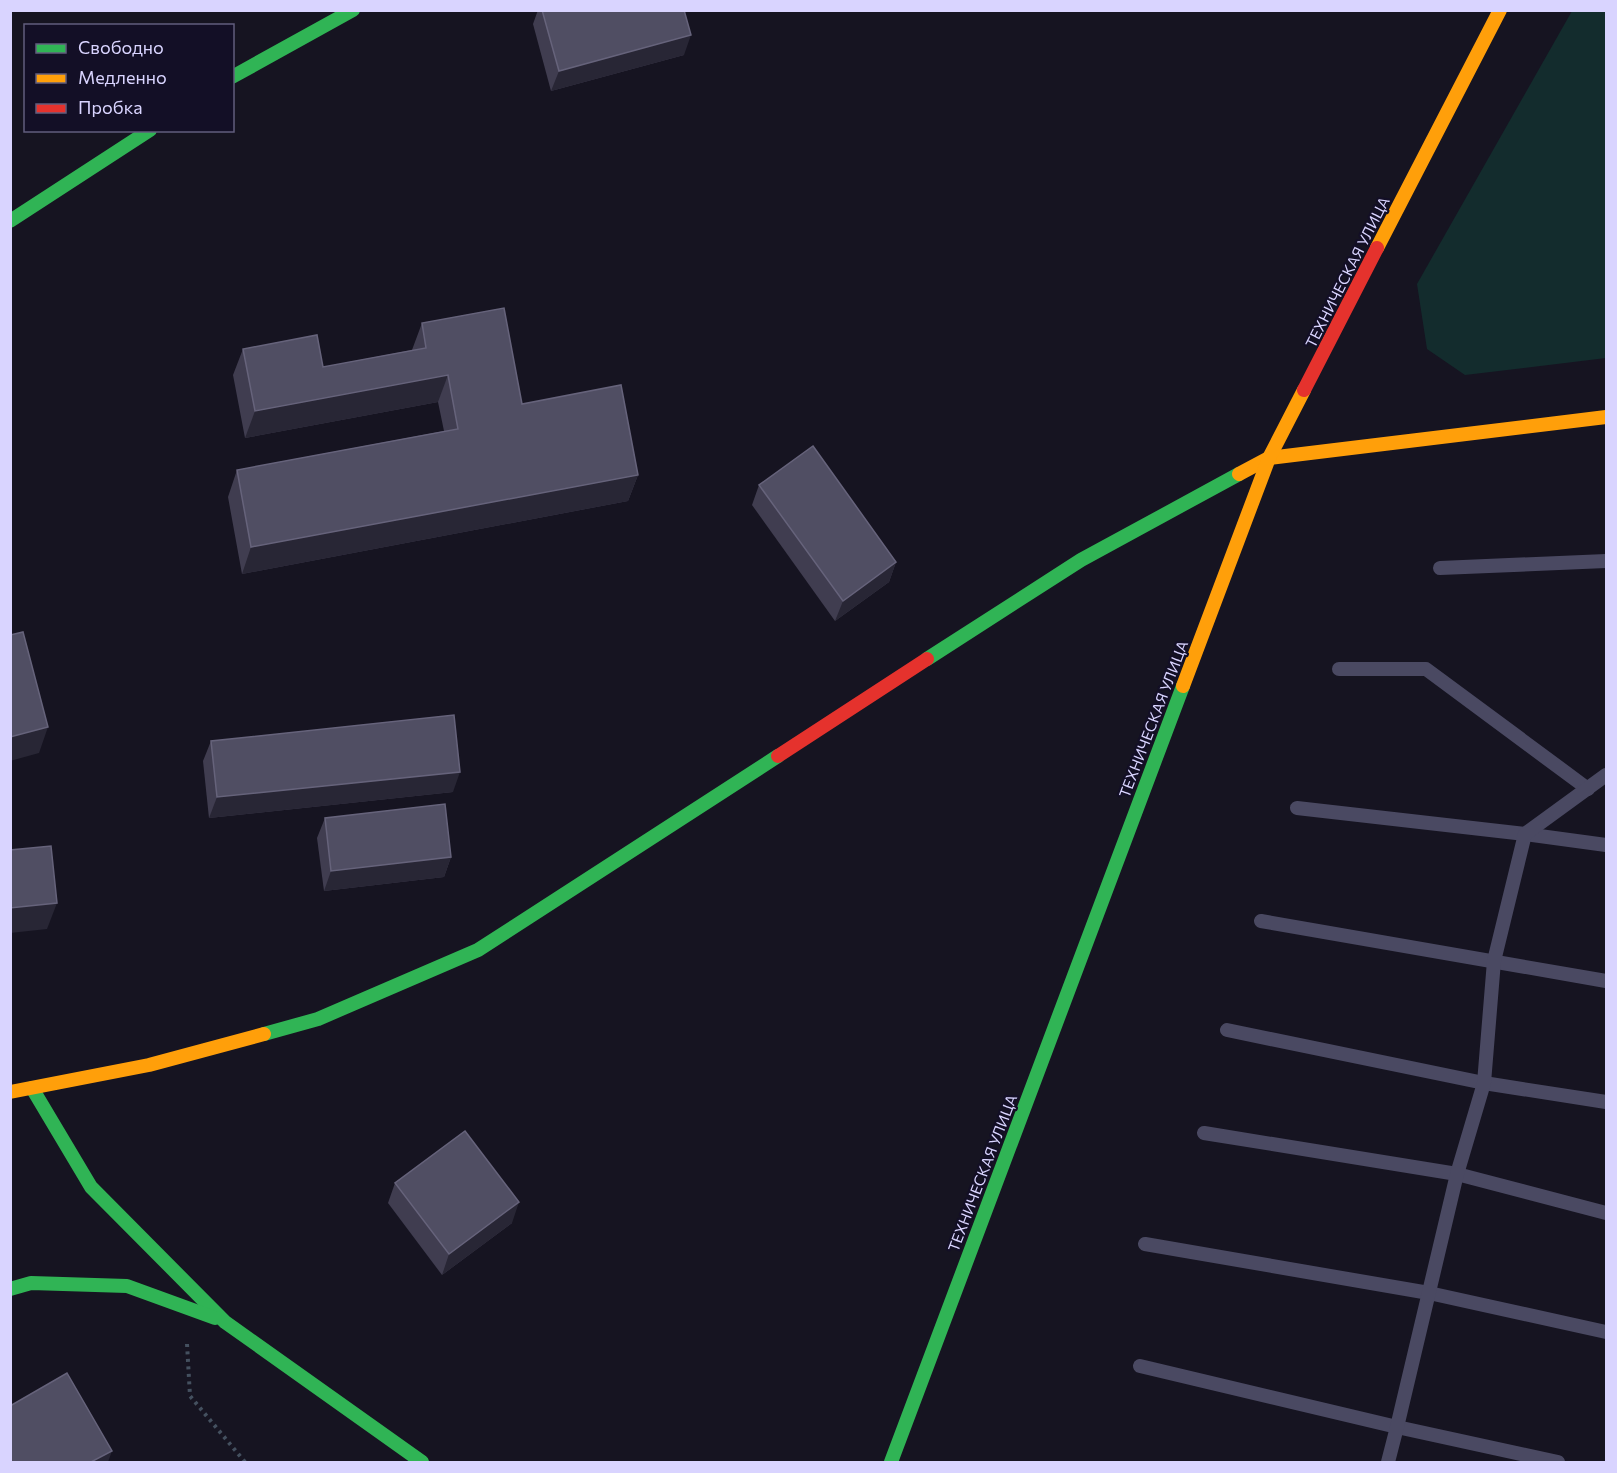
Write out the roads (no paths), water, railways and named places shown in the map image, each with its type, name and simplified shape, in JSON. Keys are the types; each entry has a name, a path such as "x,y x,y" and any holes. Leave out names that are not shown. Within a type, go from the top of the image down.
{"street":[{"path":"234,76 353,10"},
{"name":"ТЕХНИЧЕСКАЯ УЛИЦА","path":"891,1462 1269,458 1500,10"},
{"path":"10,221 147,132"},
{"path":"10,1092 149,1065 318,1019 478,950 1081,560 1269,458 1606,417"},
{"path":"32,1088 91,1187 225,1322 422,1462"},
{"path":"10,1289 32,1283 127,1286 225,1322"}],"lane":[{"path":"1440,568 1606,561"},
{"path":"1339,669 1426,669 1588,789"},
{"path":"1388,1462 1458,1174 1484,1083 1494,961 1526,834 1606,775"},
{"path":"1297,808 1526,834 1606,846"},
{"path":"1261,921 1606,981"},
{"path":"1227,1030 1484,1083 1606,1102"},
{"path":"1204,1133 1458,1174 1606,1213"},
{"path":"1145,1244 1429,1293 1606,1332"},
{"path":"1140,1366 1557,1462"}]}
